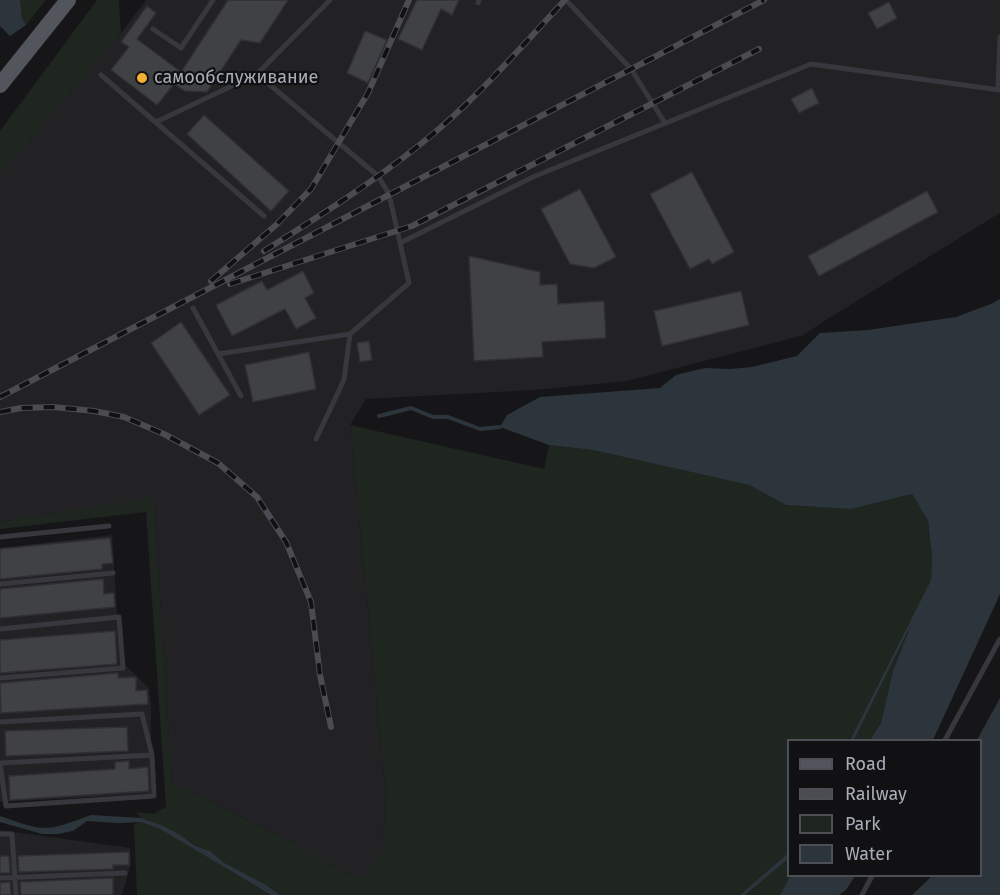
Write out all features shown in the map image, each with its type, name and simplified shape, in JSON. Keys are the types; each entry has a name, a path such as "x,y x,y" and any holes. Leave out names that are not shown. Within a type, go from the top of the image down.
{"main road":[{"path":"0,85 68,0"}],"lane":[{"path":"153,29 181,48 213,0"},
{"path":"156,122 257,74 330,0"},
{"path":"566,0 631,69 665,123"},
{"path":"400,243 533,177 811,64 999,89 1000,37"},
{"path":"218,354 350,334 409,284 389,194 378,176 257,74"},
{"path":"101,75 264,216"},
{"path":"193,308 241,396"},
{"path":"316,439 344,380 350,334"},
{"path":"0,537 109,526"},
{"path":"0,584 113,573"},
{"path":"0,629 119,617 123,668 0,678"},
{"path":"946,739 1000,639"},
{"path":"0,722 142,714 152,755 153,796 6,806 0,763 152,755"},
{"path":"0,834 12,834 16,895"},
{"path":"0,878 125,873"},
{"path":"861,895 871,877"}],"shaded area":[{"path":"146,0 1000,0 1000,213 804,335 627,381 534,390 366,399 350,425 386,795 382,855 360,879 205,798 172,785 154,498 0,522 0,174 121,33"},
{"path":"112,535 120,660 149,688 151,794 0,802 0,548"},
{"path":"0,830 130,848 131,864 122,895 0,895"}],"green space":[{"path":"20,0 46,0 26,25 22,18"},
{"path":"97,0 119,0 121,33 0,174 0,131"},
{"path":"350,425 544,469 549,445 593,450 749,485 786,505 851,509 912,494 928,521 932,557 931,580 851,739 787,739 787,854 740,895 280,895 223,862 210,851 195,846 179,834 141,818 136,812 153,814 166,807 146,512 0,529 0,522 154,497 172,784 205,798 360,879 382,855 386,795"},
{"path":"917,613 893,671 881,723 871,739 854,739"},
{"path":"141,822 160,829 271,895 137,895 134,824"},
{"path":"787,860 787,877 789,877 780,895 745,895"}],"water":[{"path":"0,0 20,0 22,18 26,25 10,36 0,26"},
{"path":"1000,299 1000,594 933,739 871,739 881,723 893,671 911,625 854,739 851,739 931,580 932,557 928,521 912,494 851,509 786,505 749,485 593,450 549,445 500,427 507,415 540,397 660,388 676,375 705,368 752,367 797,356 820,333 868,330 956,317"},
{"path":"1000,698 1000,895 912,895 931,877 982,877 982,739 978,739"},
{"path":"91,815 141,818 161,825 179,834 195,846 210,851 223,862 280,895 271,895 160,829 141,822 87,821 73,831 42,834 0,822 0,816 27,825 46,828 64,825"},
{"path":"787,854 787,860 745,895 740,895"},
{"path":"789,877 854,877 846,890 839,895 780,895"}],"building":[{"path":"228,0 288,0 260,43 241,40 207,92 185,91 174,84 157,105 111,70 129,47 121,42 147,6 156,13 137,39 181,72"},
{"path":"417,0 459,0 452,15 441,9 422,50 398,39"},
{"path":"889,2 897,18 877,29 868,13"},
{"path":"365,31 387,40 368,83 347,73"},
{"path":"812,88 819,103 799,113 791,99"},
{"path":"204,115 289,191 271,211 187,134"},
{"path":"692,172 734,252 712,264 709,259 690,269 650,194"},
{"path":"580,189 616,257 594,268 570,264 541,209"},
{"path":"927,191 938,212 819,276 808,256"},
{"path":"469,256 540,272 540,285 557,284 558,304 604,301 606,338 542,342 543,357 474,361"},
{"path":"303,271 314,293 305,298 316,318 296,329 285,309 232,336 216,305 262,281 267,290"},
{"path":"741,291 749,325 662,346 654,311"},
{"path":"181,322 230,395 199,415 151,343"},
{"path":"369,341 372,360 360,362 357,343"},
{"path":"309,352 316,389 253,402 245,365"},
{"path":"110,538 113,563 102,564 102,569 0,579 0,549"},
{"path":"103,579 104,594 114,593 115,607 0,618 0,589"},
{"path":"115,631 117,664 0,673 0,640"},
{"path":"118,673 118,678 136,677 136,691 147,690 148,704 1,713 0,683"},
{"path":"127,727 128,751 6,756 5,731"},
{"path":"129,761 129,769 148,767 149,791 10,800 9,776 115,769 115,762"},
{"path":"129,852 129,865 113,865 113,869 19,872 18,856"},
{"path":"0,856 9,856 10,873 0,873"},
{"path":"113,878 113,895 21,895 20,882"},
{"path":"10,882 11,895 0,895 0,883"}],"waterway":[{"path":"379,416 411,408 433,417 448,417 480,429 500,427"}],"railway":[{"path":"211,281 276,225 311,189 368,93 409,0"},
{"path":"264,251 364,186 441,127 496,74 565,0"},
{"path":"0,397 764,0"},
{"path":"230,284 412,226 759,49"},
{"path":"0,412 21,408 53,407 124,417 164,434 218,463 257,497 286,542 311,602 320,675 331,727"}],"place":[{"name":"самообслуживание","path":"142,78"}]}
